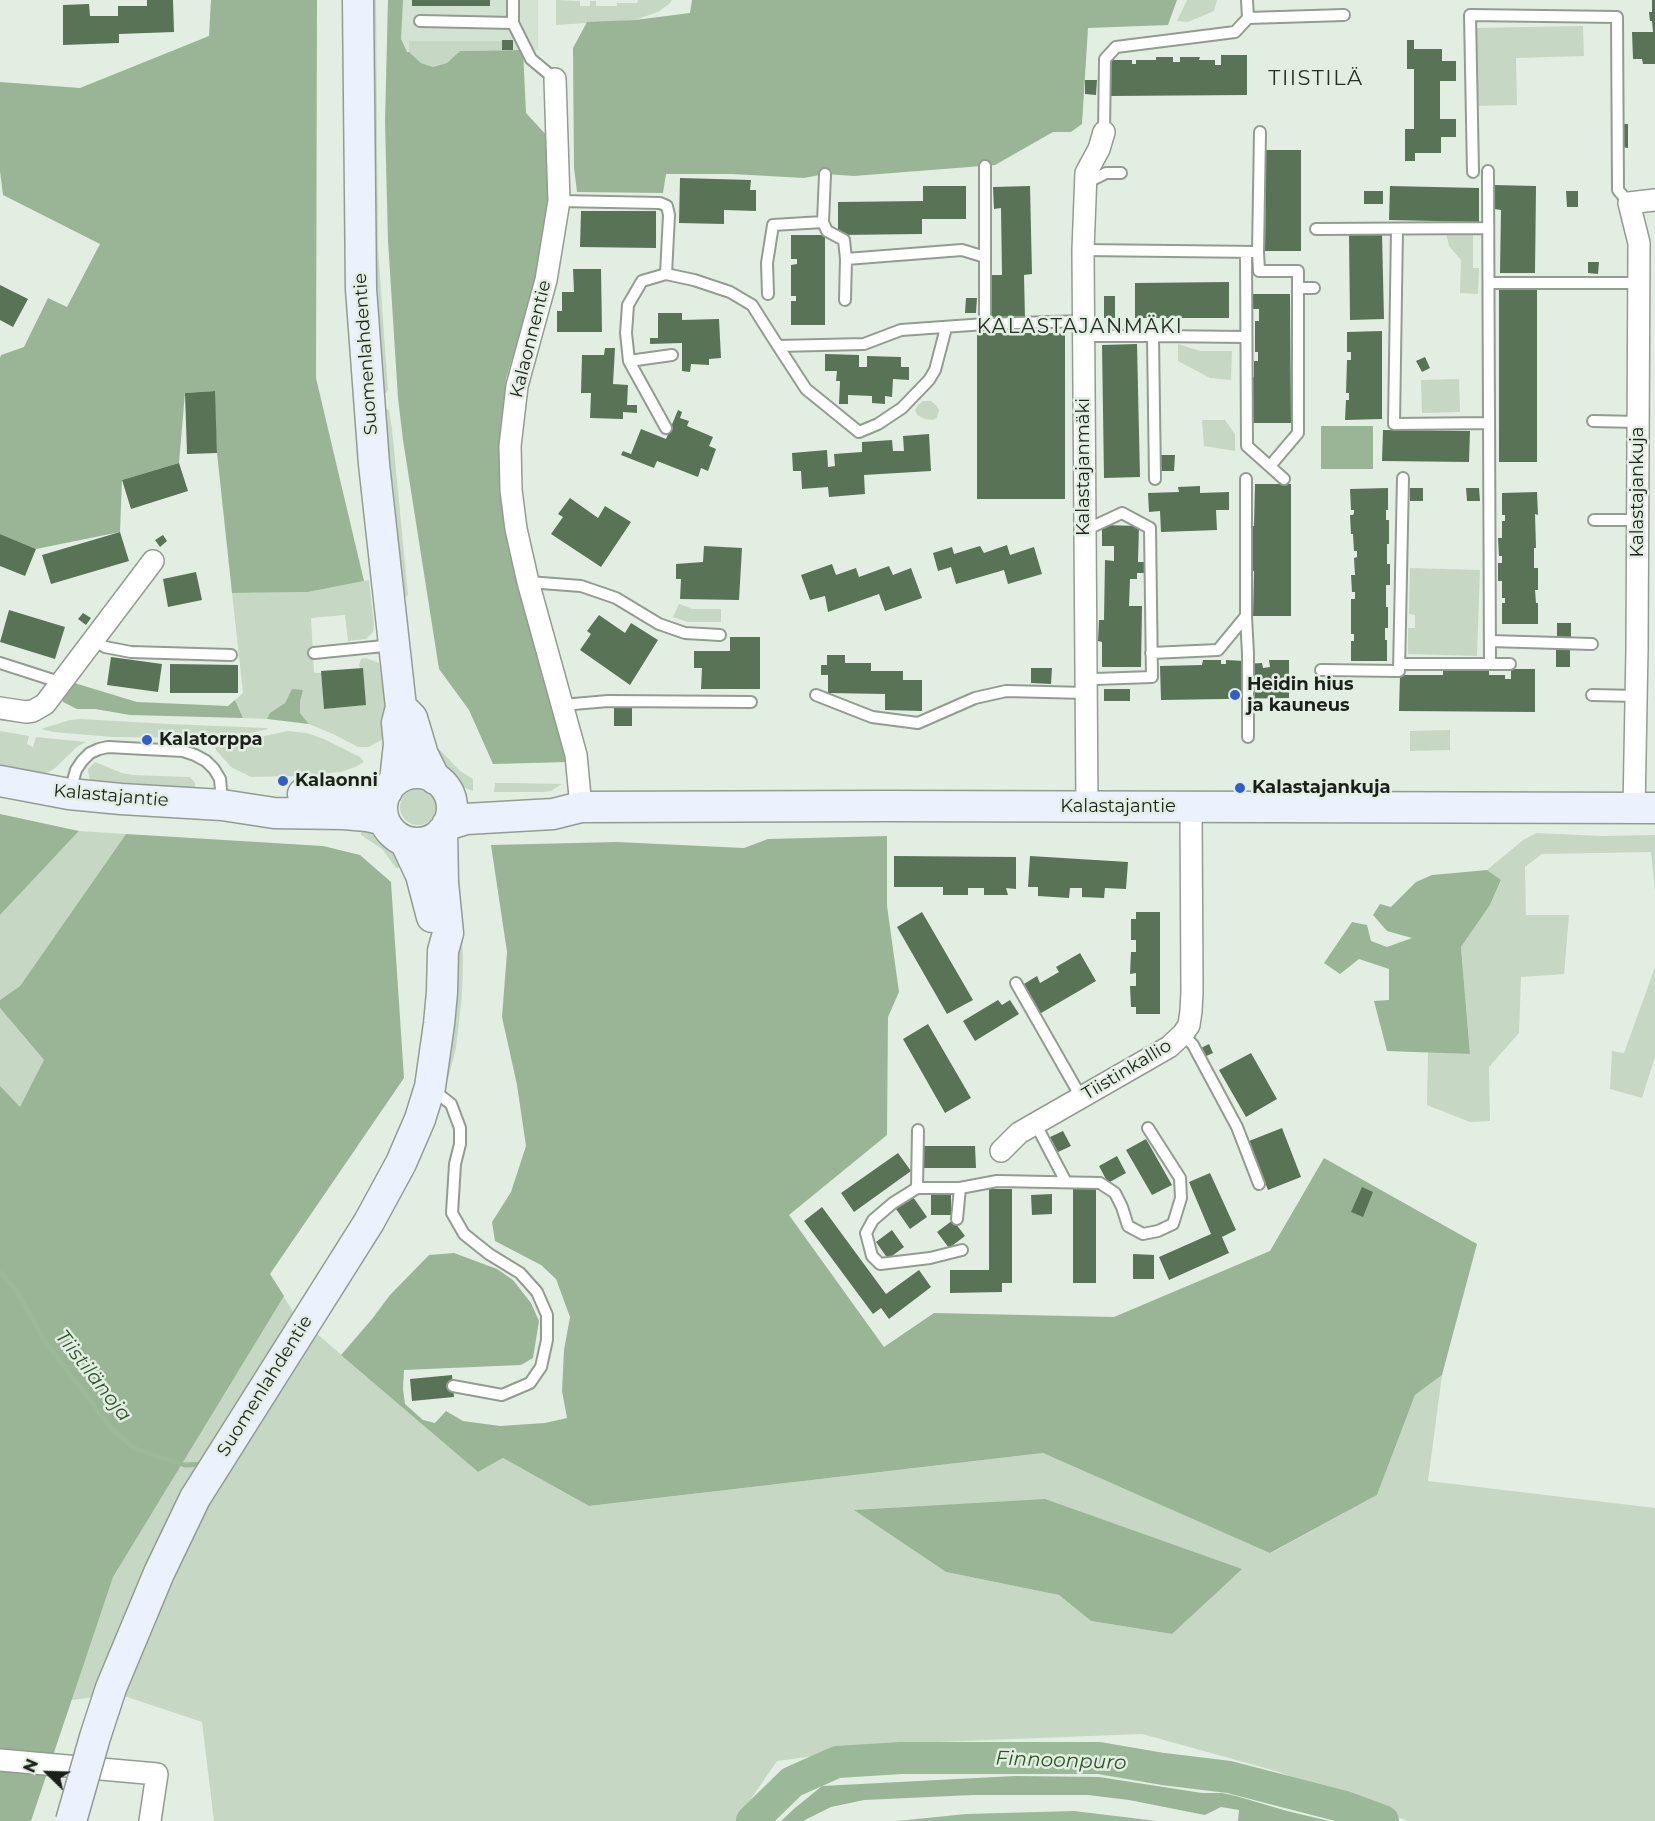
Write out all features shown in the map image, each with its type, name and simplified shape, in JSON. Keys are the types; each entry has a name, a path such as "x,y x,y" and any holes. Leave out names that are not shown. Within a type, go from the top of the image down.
{"main road":[{"name":"Suomenlahdentie","path":"358,0 361,289 373,453 401,707 397,723 399,744 391,786"},
{"name":"Suomenlahdentie","path":"401,707 412,718 423,756 440,783"},
{"path":"419,773 440,783 451,802 450,818 445,829 434,838 415,843 395,831 382,805 391,786 410,774 419,773"},
{"name":"Kalastajantie","path":"0,781 69,794 121,799 222,805 274,813 367,816 395,831"},
{"name":"Kalastajantie","path":"440,783 470,797 554,799 582,807"},
{"name":"Kalastajantie","path":"222,805 272,796 391,786"},
{"name":"Kalastajantie","path":"445,829 466,819 553,814 582,807 1645,808"},
{"name":"Suomenlahdentie","path":"71,1821 115,1678 159,1573 195,1498 369,1222 401,1163 420,1119 430,1088 440,1014 443,951 448,933 443,883 445,829"},
{"name":"Suomenlahdentie","path":"395,831 421,875 435,933 443,951"}],"street":[{"name":"Kalaonnentie","path":"555,79 560,201 546,280 517,386 510,446 511,490 516,529 528,582 576,755 582,807"},
{"name":"Kalastajanmäki","path":"1087,807 1090,686 1083,250 1086,173 1099,149 1104,132"},
{"path":"1629,203 1655,200"},
{"name":"Kalastajankuja","path":"1629,203 1639,243 1637,696 1645,808"},
{"path":"0,708 19,712 33,711 45,704 153,561"},
{"name":"Tiistinkallio","path":"1001,1151 1019,1133 1169,1047 1189,1025 1191,1011 1191,808"},
{"path":"0,1760 157,1774 150,1821"}],"lane":[{"path":"513,0 513,23 531,59 555,79"},
{"path":"1247,0 1248,18"},
{"path":"1104,132 1106,59 1116,47 1235,32 1248,18 1344,15"},
{"path":"1473,172 1470,15 1617,17 1618,190 1629,203"},
{"path":"420,21 513,23"},
{"path":"1260,132 1258,271 1298,271 1298,433 1270,466"},
{"path":"985,166 985,324"},
{"path":"1488,171 1490,664"},
{"path":"1086,183 1106,173 1120,173"},
{"path":"825,174 823,222 827,231 844,240 845,300"},
{"path":"560,201 660,203 668,206 666,274"},
{"path":"768,294 767,263 772,225 823,222"},
{"path":"1316,229 1488,228"},
{"path":"1397,229 1394,424 1489,423"},
{"path":"846,260 962,250 985,257"},
{"path":"1083,250 1258,252"},
{"path":"1246,252 1247,446 1284,479"},
{"path":"666,428 629,361 626,333 628,305 642,281 666,274 694,280 730,292 752,305 806,389 859,432 878,424 902,408 929,380 935,370 946,328"},
{"path":"1489,283 1639,283"},
{"path":"1298,288 1314,288"},
{"path":"778,346 864,344 901,330 985,324 1083,328 1153,336 1246,337"},
{"path":"1153,336 1155,479"},
{"path":"629,361 672,355"},
{"path":"1593,421 1638,422"},
{"path":"1321,670 1399,671 1403,478"},
{"path":"1246,479 1248,737"},
{"path":"816,695 872,717 918,723 975,699 1006,692 1090,686 1152,677 1150,528 1122,513 1094,526"},
{"path":"1594,520 1638,520"},
{"path":"528,582 581,586 616,598 659,624 676,630 685,633 720,635"},
{"path":"1151,653 1218,650 1246,616"},
{"path":"93,640 105,647 131,652 231,655"},
{"path":"1490,641 1592,644"},
{"path":"314,653 394,645"},
{"path":"0,663 53,680 60,685"},
{"path":"1399,664 1510,664"},
{"path":"1592,695 1637,696"},
{"path":"562,705 608,701 751,702"},
{"path":"69,794 76,770 82,761 90,753 99,749 108,747 183,751 195,754 214,769 220,779 222,805"},
{"path":"1016,982 1081,1097"},
{"path":"1183,1034 1193,1045 1237,1127 1259,1184"},
{"path":"430,1088 451,1104 460,1128 452,1212 464,1234 489,1254 520,1273 537,1292 547,1314 548,1340 541,1367 530,1383 502,1395 453,1386"},
{"path":"1035,1124 1066,1182"},
{"path":"962,1250 930,1258 880,1264 872,1256 866,1233 873,1220 893,1203 917,1188 960,1188 997,1181 1100,1183 1115,1192 1128,1226 1143,1234 1158,1231 1173,1224 1181,1198 1180,1178 1148,1128"},
{"path":"917,1188 918,1130"},
{"path":"957,1219 960,1188"}],"shaded area":[{"path":"211,0 317,0 316,378 364,581 308,592 232,593 217,453 214,391 185,393 179,463 122,480 120,532 36,549 0,534 1,355 24,347 48,298 67,307 100,244 3,195 0,171 0,82 80,88 209,36"},
{"path":"369,0 376,0 378,249 388,390 381,394 373,293"},
{"path":"388,0 538,0 538,50 387,52"},
{"path":"388,0 403,0 401,39 407,52 421,63 433,67 447,63 460,51 523,50 526,113 549,138 549,201 532,294 506,379 499,448 504,508 569,762 493,764 469,710 439,669 398,398 388,241 385,121"},
{"path":"556,0 580,1 580,6 590,6 590,1 596,1 596,6 617,6 617,3 637,3 638,0 672,0 658,12 635,20 556,25"},
{"path":"692,0 1177,0 1168,25 1088,28 1082,124 1071,132 1053,132 995,165 854,176 825,174 804,178 732,174 666,174 663,193 577,192 574,168 573,48 587,22 635,20 690,13"},
{"path":"1187,0 1217,0 1214,11 1188,22 1177,21"},
{"path":"1583,26 1584,56 1516,58 1517,105 1476,106 1474,28"},
{"path":"409,41 502,41 502,50 460,51 447,63 433,67 421,63 409,52"},
{"path":"1446,233 1473,233 1473,268 1479,268 1478,294 1460,293 1461,260 1449,246"},
{"path":"1178,344 1200,351 1232,351 1231,380 1210,378 1178,361"},
{"path":"1459,379 1460,412 1422,413 1421,380"},
{"path":"923,401 931,401 936,405 939,410 937,418 925,419 917,415 915,410"},
{"path":"382,407 389,410 392,429 408,595 405,597 403,596"},
{"path":"1202,420 1225,420 1235,434 1235,451 1204,446"},
{"path":"1321,426 1373,426 1373,469 1321,469"},
{"path":"1410,568 1480,570 1477,656 1408,654 1408,628 1415,628 1415,615 1409,614"},
{"path":"369,580 374,625 373,632 366,639 348,641 345,615 311,618 314,672 322,673 324,709 365,705 363,668 359,665 361,659 366,658 379,663 392,734 369,747 358,747 309,724 300,713 303,690 292,690 285,703 271,713 267,719 243,718 235,700 243,693 232,593 308,592"},
{"path":"679,604 693,609 721,609 721,622 688,622 673,617"},
{"path":"71,682 137,702 228,706 235,700 243,718 130,715 95,709 77,709 63,702 62,695"},
{"path":"292,689 303,690 300,713 309,724 267,719 270,713 285,703"},
{"path":"81,719 268,729 239,736 204,738 113,737 41,729"},
{"path":"1450,730 1450,750 1410,751 1410,731"},
{"path":"0,731 29,736 27,744 33,747 36,737 86,742 78,746 54,769 43,775 0,767"},
{"path":"288,731 307,733 324,739 360,757 364,762 341,772 251,777 231,767 215,747"},
{"path":"438,748 460,771 473,779 473,791 450,777 432,749"},
{"path":"95,762 132,775 190,777 195,783 195,788 92,784 88,769"},
{"path":"495,783 562,784 545,792 494,792"},
{"path":"418,789 431,794 436,807 431,820 418,825 405,820 400,807 405,794"},
{"path":"0,814 79,831 0,915"},
{"path":"361,822 376,829 393,846 402,868 396,868 382,849 361,835"},
{"path":"79,831 126,834 20,986 0,1000 0,915"},
{"path":"1537,833 1601,836 1655,835 1655,891 1651,852 1542,854 1525,867 1526,915 1569,915 1564,974 1521,977 1519,1033 1489,1067 1490,1121 1470,1122 1427,1105 1428,1052 1470,1054 1461,947 1490,905 1501,881 1487,870 1523,840"},
{"path":"126,834 323,846 360,855 391,882 404,1078 270,1274 284,1296 113,1577 31,1821 0,1821 0,1086 20,1107 44,1060 0,1008 0,1000 20,986"},
{"path":"887,836 887,906 899,992 888,1017 887,1135 789,1215 884,1347 934,1313 1114,1317 1270,1251 1324,1158 1477,1244 1442,1375 1415,1395 1377,1495 1270,1553 1043,1453 589,1506 503,1458 478,1472 341,1355 390,1295 429,1255 454,1253 497,1269 513,1280 531,1303 539,1321 533,1358 521,1365 404,1370 405,1404 423,1420 435,1423 446,1411 463,1421 500,1426 545,1423 567,1418 562,1391 564,1350 570,1317 556,1279 541,1265 495,1241 492,1222 511,1192 526,1146 517,1085 502,1017 507,952 491,845 617,842 744,848 768,839"},
{"path":"1487,870 1501,880 1490,905 1461,947 1470,1054 1387,1051 1374,1001 1389,1000 1389,969 1359,959 1340,974 1324,963 1352,922 1367,925 1371,941 1387,947 1412,938 1387,931 1373,915 1380,904 1391,907 1416,882 1432,875"},
{"path":"459,876 463,959 462,995 456,1048 448,1079 441,1076 449,878"},
{"path":"1655,967 1655,1057 1642,1098 1610,1089 1612,1051 1624,1053"},
{"path":"0,1008 44,1060 270,1274 295,1315 478,1472 503,1458 589,1506 1043,1453 1271,1553 1377,1495 1415,1395 1442,1375 1428,1481 1655,1508 1655,1821 1408,1821 1276,1771 1142,1734 913,1743 777,1761 736,1821 214,1821 202,1722 118,1694 25,1706 0,1684","holes":["855,1510 1172,1634 1091,1621 1059,1595 946,1572"]},
{"path":"1045,1499 1242,1569 1172,1634 1091,1621 1059,1595 946,1572 854,1510"},
{"path":"1015,1776 1099,1777 1202,1793 1222,1793 1329,1821 1238,1821 1239,1810 1221,1807 1205,1815 1129,1800 1088,1795 973,1795 864,1800 831,1807 803,1821 781,1821 822,1786"},
{"path":"1074,1811 1157,1821 897,1821 966,1814"}],"building":[{"path":"147,0 173,0 174,32 119,34 119,43 63,45 63,5 89,4 90,16 118,16 118,6 147,6"},
{"path":"412,0 490,0 490,6 412,6"},
{"path":"1652,0 1655,0 1655,64 1643,64 1642,59 1633,59 1632,32 1653,32 1649,12 1652,12"},
{"path":"502,40 513,40 513,50 502,50"},
{"path":"1407,40 1414,40 1414,49 1442,49 1442,61 1456,61 1456,81 1440,81 1440,119 1456,119 1456,137 1441,137 1441,153 1415,153 1415,161 1405,161 1405,129 1414,129 1414,69 1407,69"},
{"path":"1221,55 1247,55 1247,95 1109,96 1109,60 1132,60 1132,64 1136,64 1136,60 1156,60 1156,57 1173,57 1173,62 1180,62 1180,57 1200,57 1199,60 1215,60 1215,65 1221,65"},
{"path":"1085,80 1097,80 1096,95 1085,94"},
{"path":"1622,124 1628,124 1628,148 1621,147"},
{"path":"1266,150 1301,150 1301,251 1265,251"},
{"path":"680,178 751,180 750,190 756,190 756,211 724,210 724,224 679,223"},
{"path":"1494,185 1536,186 1535,273 1500,273 1501,210 1494,209"},
{"path":"923,186 966,186 966,219 922,219 922,234 838,235 838,202 923,201"},
{"path":"1030,186 1032,274 1024,275 1025,319 991,320 990,275 1002,275 1001,208 994,209 993,187"},
{"path":"1390,186 1479,188 1479,222 1389,220"},
{"path":"1364,191 1383,191 1383,204 1364,204"},
{"path":"1566,191 1578,191 1578,207 1567,207"},
{"path":"581,211 656,211 656,248 580,247"},
{"path":"1349,234 1382,234 1384,319 1350,320"},
{"path":"791,235 825,235 825,325 791,325 791,301 796,301 796,296 791,296 791,265 797,264 797,259 791,259"},
{"path":"1588,262 1599,262 1598,274 1588,273"},
{"path":"573,269 601,269 602,332 557,332 557,311 562,311 562,292 574,292"},
{"path":"1229,282 1229,318 1135,318 1135,283"},
{"path":"0,285 28,299 13,327 0,320"},
{"path":"1499,290 1537,290 1537,462 1499,462"},
{"path":"1251,294 1290,294 1291,423 1249,423 1249,400 1253,400 1253,395 1249,395 1249,377 1254,377 1254,361 1258,361 1258,352 1255,352 1255,321 1259,321 1259,309 1251,309"},
{"path":"1104,296 1115,296 1115,318 1104,318"},
{"path":"966,298 977,298 976,313 965,313"},
{"path":"658,313 682,313 682,320 719,319 721,358 709,359 709,365 691,364 690,372 682,371 682,343 650,344 650,338 658,338"},
{"path":"1382,331 1382,419 1345,420 1346,400 1349,400 1349,393 1346,393 1347,360 1351,360 1351,352 1347,352 1347,332"},
{"path":"977,333 1065,333 1065,499 977,499"},
{"path":"1137,344 1140,477 1104,478 1102,345"},
{"path":"605,348 615,348 613,384 628,385 627,405 637,405 637,413 623,412 623,419 590,418 591,393 581,393 582,355 604,355"},
{"path":"825,354 859,355 859,367 867,367 867,356 901,357 901,367 909,367 909,380 893,379 892,397 885,396 885,404 872,403 872,396 848,395 848,404 839,404 840,381 836,381 837,371 825,371"},
{"path":"1425,357 1430,368 1422,372 1416,361"},
{"path":"215,391 217,453 187,454 185,393"},
{"path":"678,410 682,412 680,418 689,421 687,426 713,437 709,446 716,449 708,471 701,468 698,477 657,461 654,468 621,455 623,451 631,454 641,429 666,439"},
{"path":"1383,430 1470,431 1469,462 1382,461"},
{"path":"929,434 931,471 864,475 865,494 829,497 828,487 802,489 801,471 793,471 792,453 827,450 828,467 835,466 834,454 862,452 862,442 892,440 893,451 904,451 903,436"},
{"path":"1161,455 1175,455 1174,471 1161,471"},
{"path":"179,463 188,491 131,509 122,480"},
{"path":"1255,484 1291,484 1291,616 1253,616 1254,571 1250,571"},
{"path":"1200,486 1200,493 1229,492 1229,510 1216,510 1217,530 1161,532 1160,511 1149,512 1148,493 1179,492 1178,487"},
{"path":"1388,488 1386,520 1389,520 1387,564 1390,564 1390,585 1386,585 1387,661 1351,661 1351,641 1354,641 1354,634 1351,634 1351,599 1355,599 1355,592 1352,592 1351,575 1355,575 1354,558 1357,557 1357,551 1354,551 1353,534 1351,534 1350,515 1353,515 1354,510 1351,510 1350,489"},
{"path":"1410,488 1423,488 1423,501 1410,501"},
{"path":"1466,488 1479,488 1480,501 1467,501"},
{"path":"1537,492 1538,515 1535,514 1534,568 1538,568 1538,590 1535,590 1536,603 1538,603 1538,624 1502,624 1502,603 1505,603 1505,598 1502,598 1502,581 1498,581 1498,563 1502,563 1502,556 1499,556 1498,538 1502,538 1502,521 1505,521 1505,515 1502,515 1502,493"},
{"path":"570,498 598,518 605,506 631,522 601,567 551,534 563,517 558,514"},
{"path":"1102,525 1139,526 1138,562 1145,562 1145,573 1137,573 1137,579 1130,579 1129,606 1142,606 1141,667 1102,667 1102,642 1098,641 1099,620 1104,620 1105,560 1114,561 1114,546 1102,546"},
{"path":"120,532 129,561 51,584 42,555"},
{"path":"0,534 36,549 25,576 0,566"},
{"path":"163,535 167,541 160,547 155,540"},
{"path":"1007,545 1010,555 1034,547 1042,574 1008,584 1004,570 956,584 951,567 938,571 933,553 952,547 954,554 980,546 984,553"},
{"path":"704,546 742,548 739,600 680,599 681,579 676,579 676,564 703,562"},
{"path":"832,564 836,575 856,568 859,577 889,566 893,575 911,568 922,598 885,611 879,594 828,612 825,596 810,600 801,575"},
{"path":"196,572 202,600 168,607 163,579"},
{"path":"9,610 65,627 55,659 0,642"},
{"path":"83,613 91,618 86,625 78,619"},
{"path":"599,615 625,633 631,623 658,640 630,685 580,650 591,634 587,631"},
{"path":"1557,623 1571,623 1571,638 1557,637"},
{"path":"730,637 760,637 760,689 701,689 702,668 694,668 694,651 730,651"},
{"path":"1556,650 1570,650 1570,667 1556,667"},
{"path":"827,655 845,655 845,663 871,663 871,671 903,671 903,680 922,680 922,711 885,710 885,694 828,693 828,675 821,675 821,665 827,665"},
{"path":"111,657 162,664 158,692 107,685"},
{"path":"1203,660 1221,660 1221,664 1226,664 1226,660 1244,661 1244,664 1262,663 1263,668 1270,667 1269,660 1289,660 1289,698 1161,700 1160,666 1202,665"},
{"path":"170,664 238,665 238,693 170,693"},
{"path":"363,668 366,705 324,709 321,671"},
{"path":"1031,668 1052,668 1051,684 1031,683"},
{"path":"1511,669 1535,669 1535,712 1399,711 1400,675 1443,675 1443,671 1489,671 1489,675 1505,675 1505,679 1511,679"},
{"path":"1104,689 1130,689 1130,701 1104,701"},
{"path":"614,706 632,706 632,726 614,726"},
{"path":"894,856 1016,857 1016,889 1006,888 1008,895 984,895 984,888 968,888 968,895 943,895 943,887 894,887"},
{"path":"1030,856 1128,862 1126,889 1105,888 1104,898 1082,897 1082,888 1070,888 1069,898 1038,896 1038,887 1028,887"},
{"path":"922,912 973,1000 947,1014 897,927"},
{"path":"1136,912 1160,912 1160,1014 1136,1014 1136,1007 1131,1007 1130,986 1136,986 1136,973 1130,974 1131,952 1136,952 1136,940 1131,940 1131,919 1136,919"},
{"path":"1080,953 1096,981 1036,1016 1019,987 1037,976 1040,983 1059,972 1056,967"},
{"path":"998,1000 1002,1005 1010,1000 1019,1014 975,1041 963,1021"},
{"path":"928,1024 971,1098 945,1113 903,1039"},
{"path":"1209,1044 1213,1053 1204,1057 1201,1048"},
{"path":"1251,1053 1277,1099 1246,1117 1219,1070"},
{"path":"1282,1128 1301,1177 1268,1190 1249,1141"},
{"path":"1063,1131 1071,1146 1058,1152 1050,1137"},
{"path":"1146,1139 1172,1185 1152,1195 1126,1150"},
{"path":"923,1146 975,1146 976,1168 923,1168"},
{"path":"898,1153 911,1171 854,1212 841,1193"},
{"path":"1117,1156 1126,1173 1108,1183 1099,1166"},
{"path":"1210,1173 1236,1230 1222,1237 1229,1253 1169,1280 1159,1257 1211,1234 1189,1182"},
{"path":"1362,1187 1373,1192 1363,1217 1351,1212"},
{"path":"1073,1188 1096,1188 1096,1283 1073,1283"},
{"path":"989,1189 1012,1189 1012,1283 1002,1283 1002,1292 950,1293 950,1270 989,1270"},
{"path":"1052,1194 1052,1214 1032,1215 1031,1195"},
{"path":"931,1195 951,1195 951,1215 931,1215"},
{"path":"913,1197 927,1217 910,1229 896,1209"},
{"path":"822,1207 886,1294 919,1270 931,1287 889,1319 881,1308 873,1314 804,1221"},
{"path":"953,1220 965,1236 949,1248 937,1232"},
{"path":"892,1230 904,1247 888,1259 876,1242"},
{"path":"1133,1254 1154,1255 1154,1279 1133,1279"},
{"path":"452,1375 454,1397 412,1401 410,1379"}],"waterway":[{"name":"Tiistilänoja","path":"0,1272 16,1290 46,1343 113,1430 134,1448 185,1465 205,1464"},
{"name":"Finnoonpuro","path":"752,1821 792,1782 837,1762 901,1758 1099,1758 1229,1777 1345,1807 1383,1821"}],"place":[{"name":"Heidin hius ja kauneus","path":"1235,695"},
{"name":"Kalatorppa","path":"147,740"},
{"name":"Kalaonni","path":"283,781"},
{"name":"Kalastajankuja","path":"1240,788"}],"district":[{"name":"TIISTILÄ","path":"1316,79"},
{"name":"KALASTAJANMÄKI","path":"1080,327"}]}
